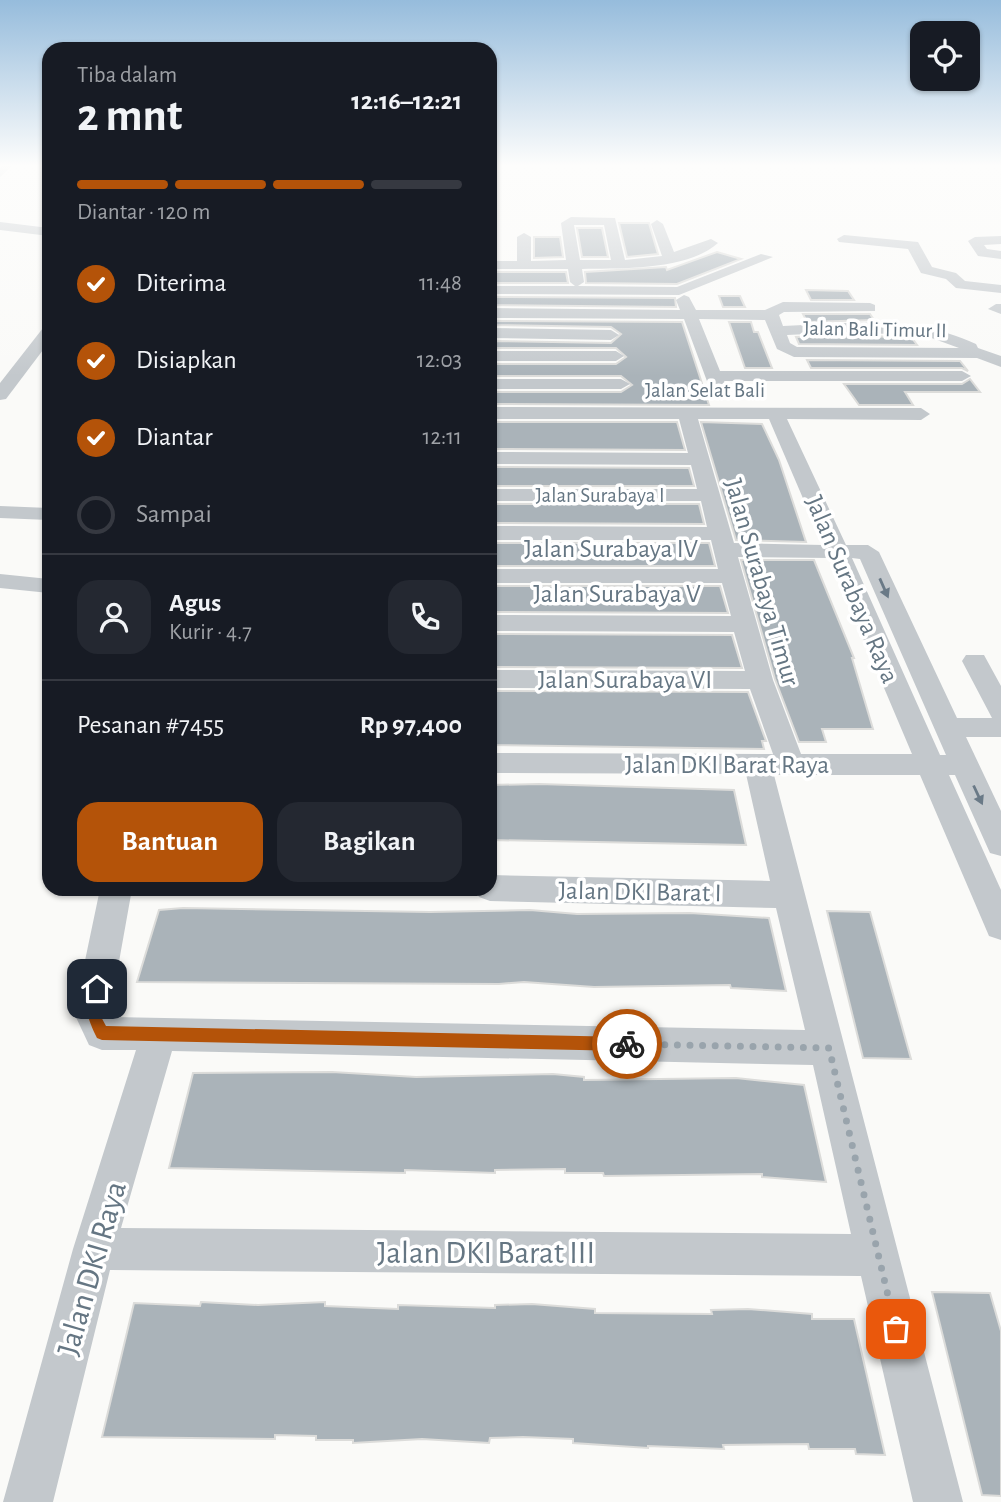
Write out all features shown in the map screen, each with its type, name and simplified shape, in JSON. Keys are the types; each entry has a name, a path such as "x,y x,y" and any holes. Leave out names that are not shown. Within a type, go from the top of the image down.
{"street":[{"path":"569,235 582,313"},
{"path":"613,235 619,265"},
{"path":"661,235 670,259"},
{"path":"524,237 524,265"},
{"path":"845,239 913,245 926,270 951,276 961,285 1001,289"},
{"path":"1001,240 976,239 977,246 983,253 1001,255"},
{"path":"497,265 619,265 670,259 711,243"},
{"path":"497,290 679,291 766,257"},
{"path":"966,271 989,272"},
{"path":"679,291 691,314 728,414"},
{"path":"497,313 691,314 774,323 774,310 783,307 870,308"},
{"path":"606,313 627,413"},
{"name":"Jalan Bali Timur II","path":"774,323 783,346 794,352 979,353 1001,362"},
{"path":"497,333 611,335"},
{"path":"0,395 42,340"},
{"path":"497,356 616,356"},
{"path":"714,376 835,395 962,376"},
{"path":"497,384 621,384"},
{"name":"Jalan Selat Bali","path":"497,413 775,413 835,395 921,414"},
{"name":"Jalan Surabaya Timur","path":"687,413 760,680 774,765 790,895 938,1502"},
{"name":"Jalan Surabaya Raya","path":"775,413 839,550 929,765 1001,926"},
{"name":"Jalan Surabaya I","path":"497,458 699,459"},
{"name":"Jalan Surabaya I","path":"497,495 709,495"},
{"path":"0,512 42,514"},
{"path":"497,533 723,542 868,552 1001,844"},
{"name":"Jalan Surabaya IV","path":"497,576 732,576"},
{"path":"0,581 42,585"},
{"name":"Jalan Surabaya V","path":"497,623 745,624"},
{"path":"975,661 1001,711"},
{"name":"Jalan Surabaya VI","path":"497,679 760,680"},
{"path":"947,728 1001,727"},
{"name":"Jalan DKI Barat Raya","path":"497,763 964,765"},
{"name":"Jalan DKI Barat I","path":"497,888 790,895"},
{"path":"115,896 92,1013 102,1033 829,1048"},
{"name":"Jalan DKI Raya","path":"28,1502 94,1249 159,1035"},
{"name":"Jalan DKI Barat III","path":"94,1249 877,1255"}],"building":[{"path":"578,235 603,235 608,257 582,257"},
{"path":"622,235 653,235 658,254 627,257"},
{"path":"534,237 560,237 563,257 534,258"},
{"path":"717,252 741,259 677,284 586,283 585,272 666,267 667,270"},
{"path":"497,272 566,272 568,283 497,283"},
{"path":"806,290 848,291 854,300 811,300"},
{"path":"719,296 740,296 745,307 723,307"},
{"path":"497,297 675,298 676,307 497,305"},
{"path":"803,314 870,314 874,320 807,322"},
{"path":"497,321 682,322 709,405 497,404 497,392 621,392 632,385 621,376 497,376 497,364 616,364 626,357 616,348 497,348 497,341 611,343 621,334 611,327 497,325"},
{"path":"729,322 751,322 754,332 758,332 772,368 745,368"},
{"path":"850,335 912,338 917,345 799,344 796,337"},
{"path":"807,360 960,361 968,371 962,368 811,368"},
{"path":"970,379 980,392 905,392 913,405 859,405 844,384 962,384"},
{"path":"497,422 677,422 685,450 497,449"},
{"path":"701,422 762,424 779,460 806,542 736,540"},
{"path":"497,467 689,468 694,486 497,486"},
{"path":"497,504 699,504 704,524 497,523"},
{"path":"497,543 709,543 715,566 497,566"},
{"path":"741,560 814,560 854,658 873,729 822,729 826,742 799,742 775,679"},
{"path":"497,586 720,586 728,613 497,612"},
{"path":"497,634 732,635 742,668 497,667"},
{"path":"497,691 748,692 766,741 762,741 764,749 497,745"},
{"path":"497,785 734,790 746,845 497,840"},
{"path":"183,908 430,912 530,910 577,914 690,913 769,918 786,991 731,988 730,985 594,987 524,982 137,982 159,910"},
{"path":"827,911 870,912 911,1059 863,1058"},
{"path":"332,1072 416,1077 553,1074 584,1077 584,1080 736,1078 804,1085 826,1182 762,1177 762,1174 604,1176 603,1173 565,1173 565,1169 495,1170 495,1173 405,1170 405,1173 169,1168 193,1073"},
{"path":"932,1292 990,1293 1001,1331 1001,1496 982,1495"},
{"path":"201,1302 258,1305 325,1302 325,1306 398,1309 398,1305 495,1308 495,1305 532,1304 595,1309 595,1313 712,1314 711,1310 748,1309 812,1314 812,1319 854,1319 885,1455 856,1454 855,1449 809,1449 808,1444 723,1445 724,1449 648,1448 573,1443 573,1439 523,1437 490,1438 489,1443 422,1439 353,1443 353,1440 316,1440 316,1436 275,1435 275,1439 102,1437 134,1303 200,1306"}],"way so far":[{"path":"627,1044 829,1048 896,1329"}],"route":[{"path":"97,989 92,1013 102,1033 627,1044"}]}
